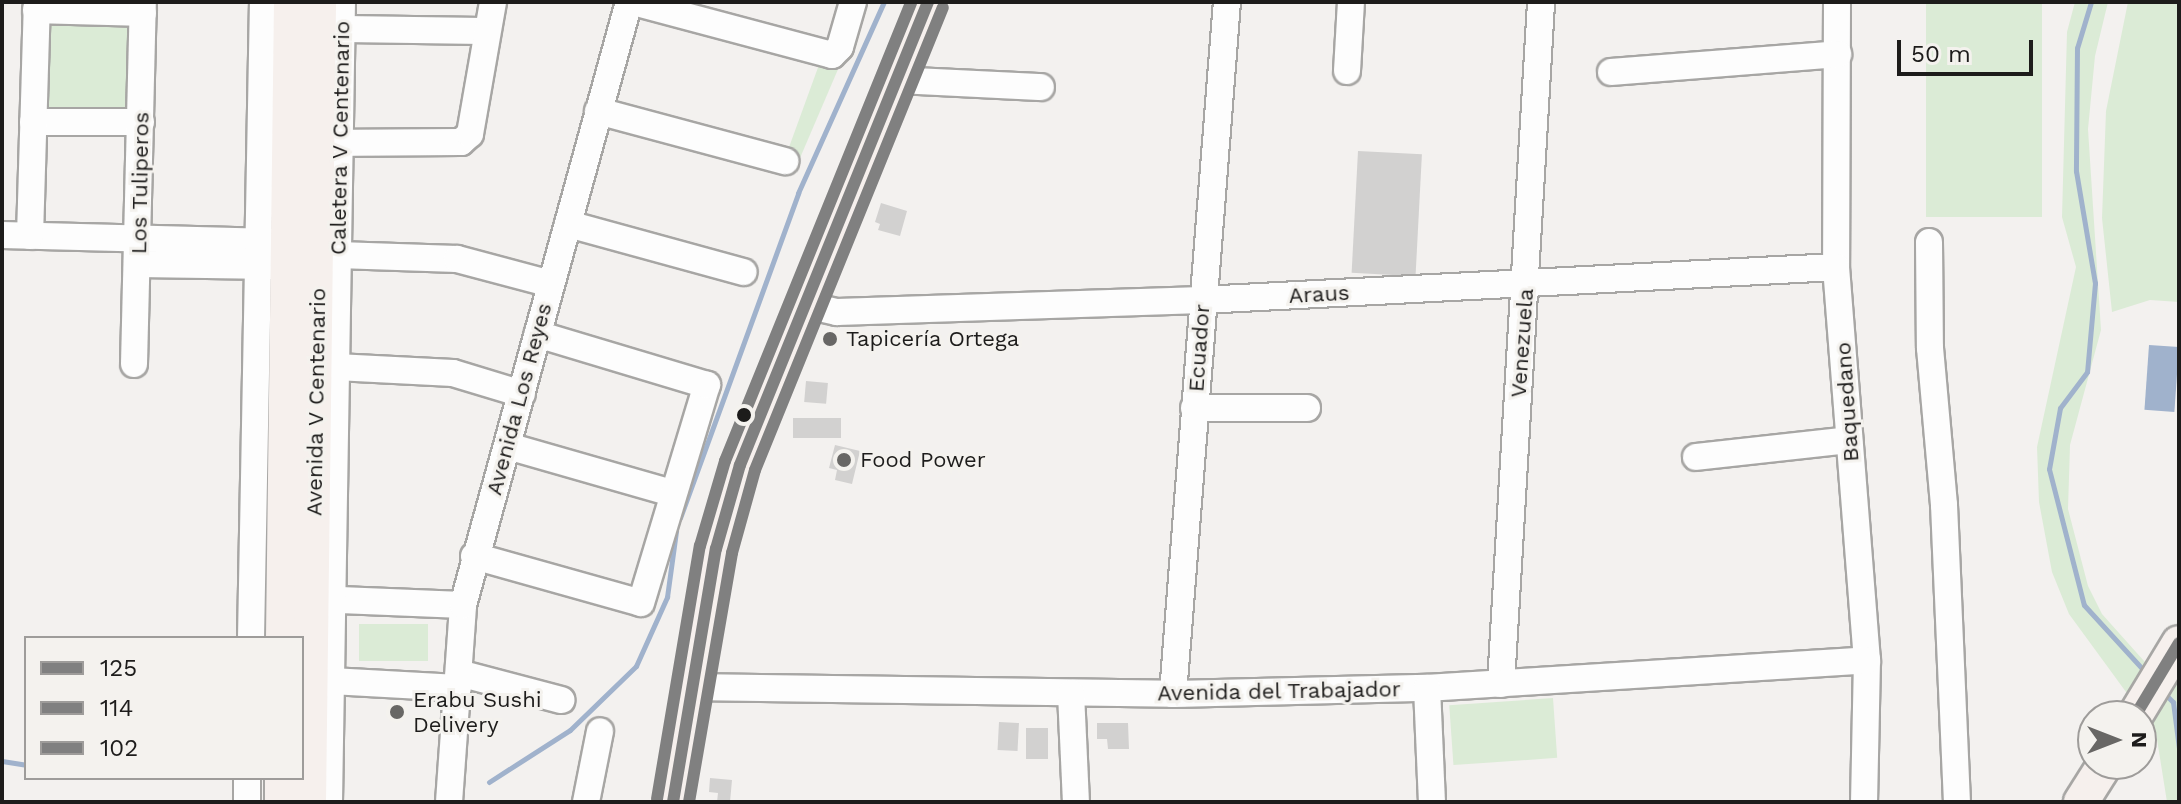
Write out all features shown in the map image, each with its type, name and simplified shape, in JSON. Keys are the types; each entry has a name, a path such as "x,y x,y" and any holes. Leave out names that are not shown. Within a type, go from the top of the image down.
{"main road":[{"name":"Avenida V Centenario","path":"283,636 284,540 274,254 291,2"},
{"name":"Avenida V Centenario","path":"309,802 322,599 329,143 319,2"},
{"path":"673,802 689,687 716,549 740,465 802,304 928,2"},
{"path":"2144,700 2174,651"},
{"path":"282,780 282,802"},
{"path":"2081,802 2095,780"}],"street":[{"path":"251,636 274,254 263,2"},
{"name":"Caletera V Centenario","path":"329,802 331,681 322,599 336,367 338,255 329,143 342,2"},
{"path":"329,143 461,142 470,134 493,2"},
{"path":"631,2 832,55 840,47 853,2"},
{"name":"Avenida Los Reyes","path":"449,802 463,605 474,556 508,446 598,111 631,2"},
{"name":"Ecuador","path":"1173,694 1227,2"},
{"path":"1347,71 1351,2"},
{"name":"Venezuela","path":"1501,684 1541,2"},
{"name":"Baquedano","path":"1837,2 1836,267 1867,660 1864,802"},
{"path":"30,236 36,6 143,8"},
{"name":"Los Tuliperos","path":"134,364 143,8"},
{"path":"341,29 487,31"},
{"path":"1611,72 1838,54"},
{"path":"896,80 1041,87"},
{"path":"598,111 785,161"},
{"path":"33,122 141,122"},
{"path":"568,224 744,272"},
{"path":"2,235 30,236 138,252 274,254"},
{"path":"1929,242 1930,348 1944,505 1957,802"},
{"path":"338,255 457,259 551,284"},
{"name":"Araus","path":"802,304 837,312 1202,300 1836,267"},
{"path":"474,556 641,603 707,385 537,334"},
{"path":"336,367 453,373 522,394"},
{"path":"1194,408 1307,408"},
{"path":"1696,457 1849,440"},
{"path":"508,446 672,493"},
{"path":"284,540 322,599 463,605"},
{"name":"Avenida del Trabajador","path":"689,687 1173,694 1427,688 1867,660"},
{"path":"331,681 459,680 561,700"},
{"path":"1427,688 1432,802"},
{"path":"1071,693 1076,802"},
{"path":"586,802 600,731"},
{"path":"247,780 247,802"}],"green space":[{"path":"1926,2 2042,2 2042,217 1926,217"},
{"path":"2075,2 2108,2 2095,56 2088,129 2101,330 2070,445 2068,509 2088,586 2102,614 2161,680 2179,664 2179,802 2167,802 2157,739 2157,700 2132,700 2069,614 2052,572 2039,502 2037,447 2076,267 2062,217 2067,32"},
{"path":"2128,2 2179,2 2179,302 2150,300 2112,312 2102,218 2106,111"},
{"path":"48,25 132,26 131,110 47,109"},
{"path":"820,62 839,67 800,158 788,150"},
{"path":"359,624 428,624 428,661 359,661"},
{"path":"1553,698 1557,758 1453,765 1449,705"}],"water":[{"path":"2149,345 2179,347 2174,412 2144,410"}],"building":[{"path":"1358,151 1422,154 1416,276 1352,273"},
{"path":"881,203 907,211 900,236 878,230 880,224 875,222"},
{"path":"806,381 828,383 826,404 804,402"},
{"path":"793,418 841,418 841,438 793,438"},
{"name":"Food Power","path":"835,445 860,451 852,484 835,480 837,470 829,468"},
{"path":"999,722 1019,723 1018,751 998,750"},
{"path":"1097,723 1128,723 1129,749 1108,749 1107,739 1097,739"},
{"path":"1026,728 1048,728 1048,759 1026,759"},
{"path":"710,778 732,780 730,802 717,802 718,793 709,792"}],"waterway":[{"path":"680,518 798,193 884,2"},
{"path":"2091,2 2077,48 2076,171 2095,283 2087,372 2060,408 2049,469 2084,605 2147,674"},
{"path":"489,782 570,730 636,666 667,597 676,531"},
{"path":"2164,693 2173,702 2179,748"},
{"path":"2,761 24,765"}],"transit line":[{"name":"102","path":"657,799 700,546 725,461 911,2"},
{"name":"125","path":"673,802 716,549 740,465 928,2"},
{"name":"114","path":"689,802 732,553 755,470 943,8"},
{"name":"125","path":"2145,700 2179,643"}],"place":[{"name":"Tapicería Ortega","path":"830,339"},
{"name":"Food Power","path":"844,460"},
{"name":"Erabu Sushi Delivery","path":"397,712"}]}
